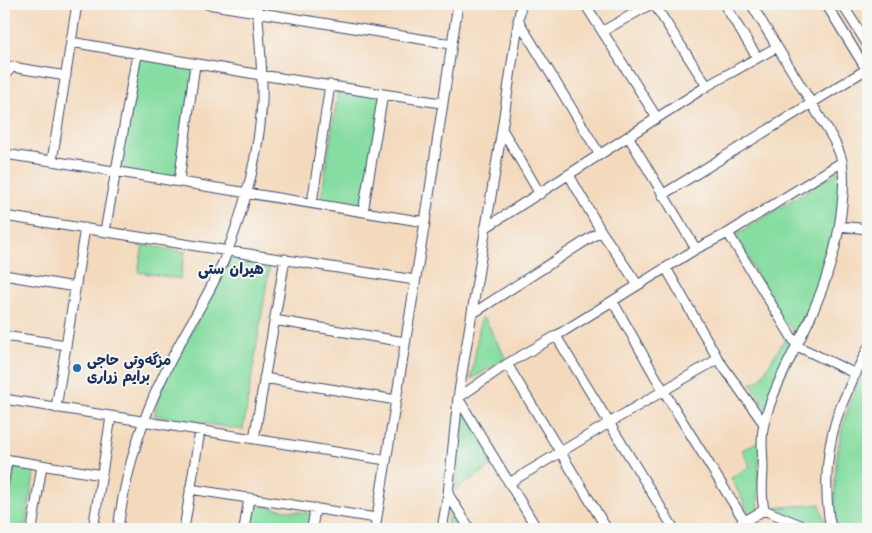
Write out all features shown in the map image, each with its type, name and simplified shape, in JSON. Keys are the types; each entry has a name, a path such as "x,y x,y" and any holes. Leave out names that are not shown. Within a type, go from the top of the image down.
{"street":[{"path":"52,160 77,4"},
{"path":"207,4 258,8 451,44"},
{"path":"375,529 458,4"},
{"path":"442,529 448,494 458,398 521,4"},
{"path":"585,4 657,118"},
{"path":"603,31 652,4 707,86"},
{"path":"724,4 757,57"},
{"path":"751,4 834,143 842,162 844,179 834,253 824,284 785,367 764,424 762,448 764,510"},
{"path":"662,195 811,102 867,71 826,4"},
{"path":"842,4 868,45"},
{"path":"118,529 127,474 145,422 164,374 211,288 227,250 248,189 262,103 258,8"},
{"path":"518,20 600,154"},
{"path":"71,42 195,65 441,103"},
{"path":"485,228 707,86 777,47"},
{"path":"105,231 137,55"},
{"path":"178,181 195,65"},
{"path":"4,84 5,75 12,67 66,76"},
{"path":"312,203 330,85"},
{"path":"362,212 383,94"},
{"path":"502,129 540,194"},
{"path":"628,136 696,249"},
{"path":"4,154 52,160 425,222"},
{"path":"458,398 506,364 613,302 696,249 728,233 842,162"},
{"path":"569,175 601,231 638,285"},
{"path":"4,216 415,280"},
{"path":"839,226 868,230"},
{"path":"56,408 85,228"},
{"path":"472,314 601,231"},
{"path":"728,233 796,346 856,374"},
{"path":"254,439 284,259"},
{"path":"666,268 718,359 764,424"},
{"path":"4,275 75,287"},
{"path":"613,302 663,390 745,522"},
{"path":"274,320 405,342"},
{"path":"4,336 66,345"},
{"path":"556,336 674,529"},
{"path":"831,529 828,507 829,455 841,405 868,348"},
{"path":"509,483 718,359"},
{"path":"506,364 606,529"},
{"path":"264,378 396,400"},
{"path":"458,398 537,529"},
{"path":"4,399 386,460"},
{"path":"93,529 111,417"},
{"path":"184,529 200,431"},
{"path":"4,481 5,460 102,475"},
{"path":"32,529 42,466"},
{"path":"190,489 376,518"},
{"path":"448,494 470,529"},
{"path":"244,529 249,498"},
{"path":"312,529 316,508"},
{"path":"731,529 764,510"},
{"path":"764,510 810,529"}],"green space":[{"path":"137,55 195,65 175,183 117,173"},
{"path":"339,86 383,94 363,212 320,205"},
{"path":"840,170 844,175 830,266 799,339 789,326 781,321 736,235"},
{"path":"143,245 185,252 180,279 138,272"},
{"path":"230,259 270,264 243,430 154,415 163,386"},
{"path":"481,318 485,319 506,359 471,379"},
{"path":"787,336 800,345 767,410 751,383 760,380"},
{"path":"868,370 868,529 837,529 835,484 837,455 847,411 858,384"},
{"path":"466,411 495,464 455,490"},
{"path":"761,440 758,481 759,506 756,510 749,513 731,478 750,466 742,450"},
{"path":"15,466 35,469 25,529 4,529"},
{"path":"820,504 825,523 821,529 814,529 776,512 772,508"},
{"path":"256,505 311,514 308,529 252,529"},
{"path":"451,506 465,529 447,529 449,507"}],"place":[{"name":"مزگەوتی حاجی برایم زراری","path":"77,368"}],"district":[{"name":"هیران ستی","path":"231,269"}]}
